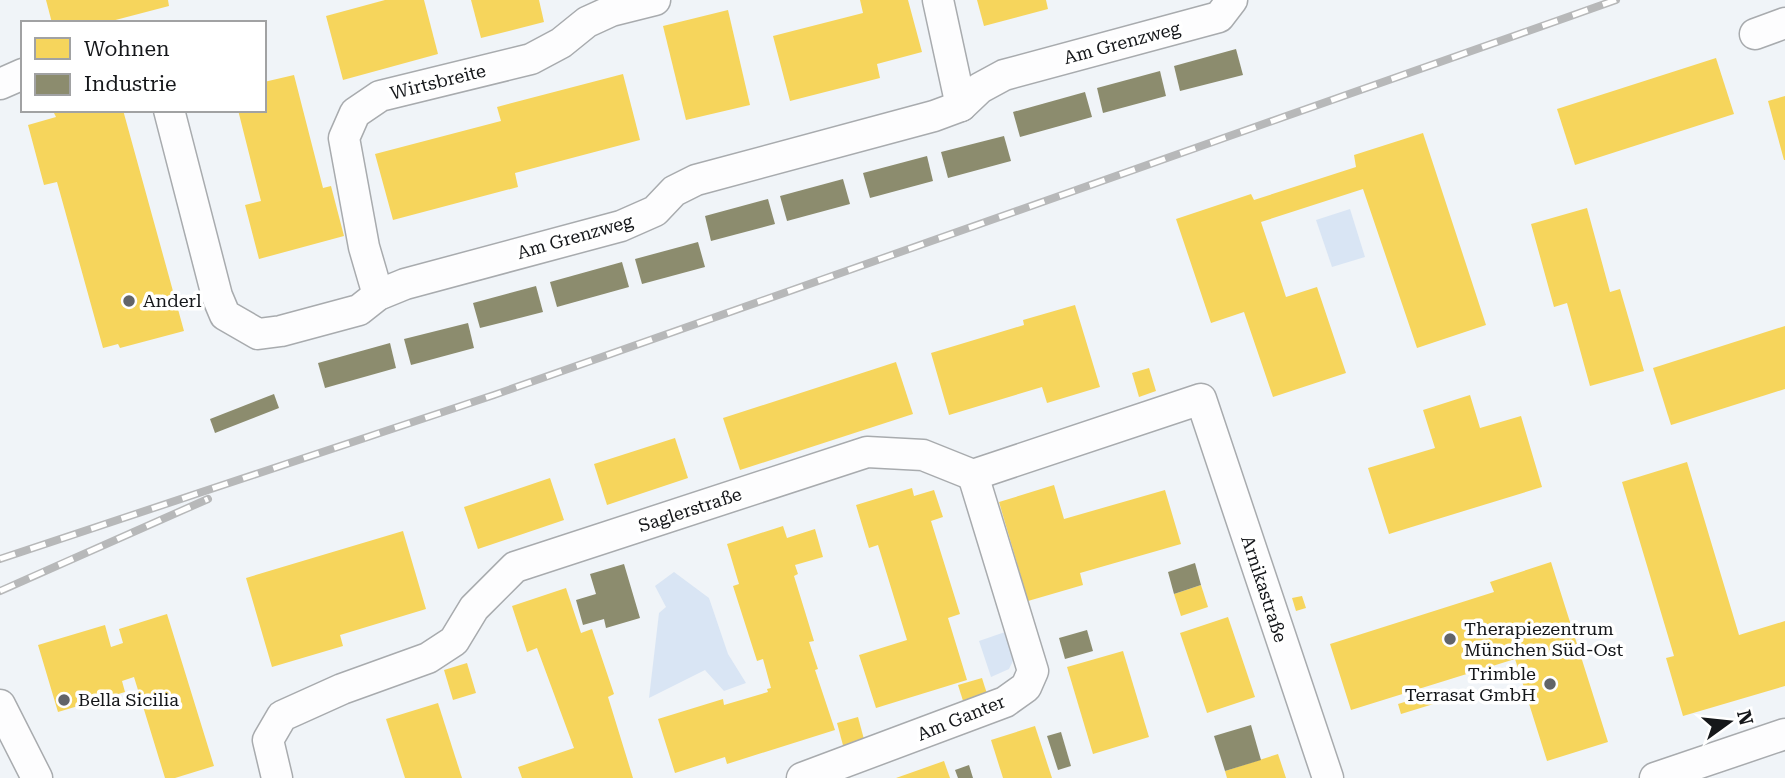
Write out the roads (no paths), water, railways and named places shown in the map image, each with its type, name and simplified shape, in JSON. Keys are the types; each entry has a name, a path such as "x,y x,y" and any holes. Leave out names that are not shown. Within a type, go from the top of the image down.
{"street":[{"name":"Wirtsbreite","path":"378,295 362,233 344,138 355,113 380,96 531,59 561,43 587,22 611,10 655,0"},
{"path":"938,0 961,106"},
{"name":"Am Grenzweg","path":"170,112 217,296 225,315 258,334 281,331 359,310 378,295 405,284 621,226 655,211 674,191 696,180 961,106 981,88 1004,75 1219,17 1233,0"},
{"path":"1755,34 1785,23"},
{"path":"0,84 21,75"},
{"name":"Arnikastraße","path":"973,475 1201,400 1328,778"},
{"name":"Saglerstraße","path":"277,778 268,740 282,716 428,658 454,641 474,608 515,567 867,452 923,455 973,475"},
{"name":"Am Ganter","path":"802,778 1005,702 1026,687 1033,671 973,475"},
{"path":"0,705 37,778"},
{"path":"1655,778 1785,734"}],"railway":[{"path":"0,559 494,395 1616,0"},
{"path":"0,591 208,499"}],"place":[{"name":"Anderl","path":"129,301"},
{"name":"Therapiezentrum München Süd-Ost","path":"1450,639"},
{"name":"Trimble Terrasat GmbH","path":"1550,684"},
{"name":"Bella Sicilia","path":"64,700"}]}
